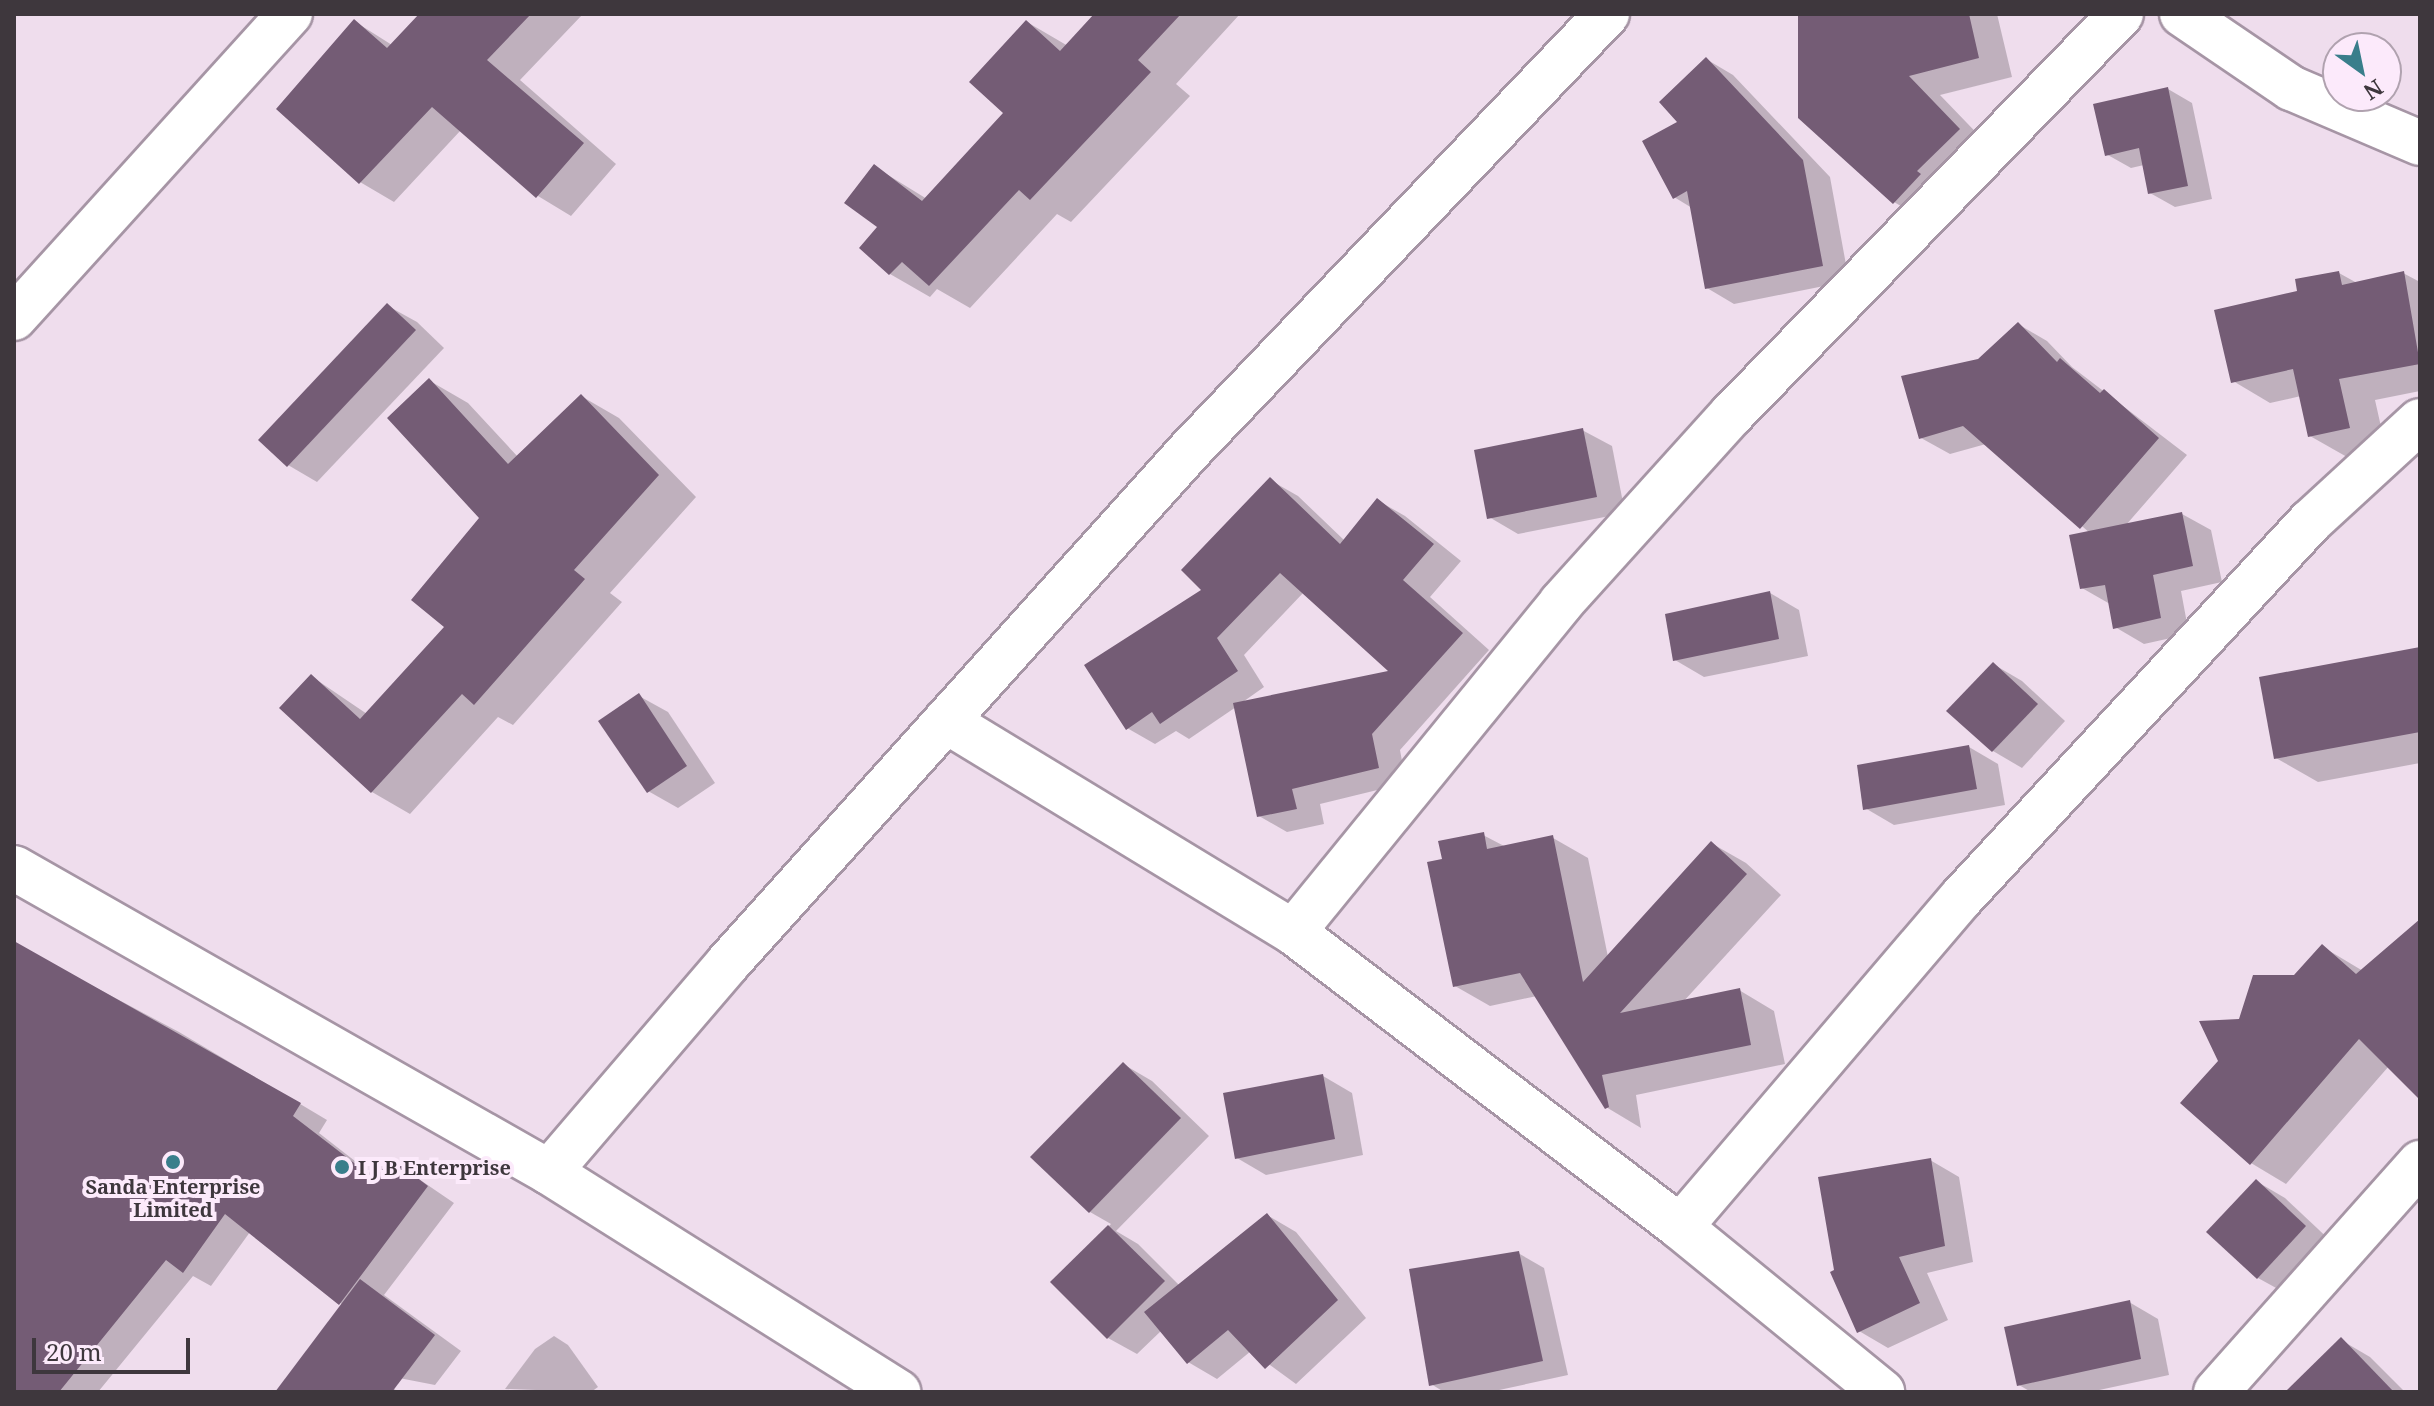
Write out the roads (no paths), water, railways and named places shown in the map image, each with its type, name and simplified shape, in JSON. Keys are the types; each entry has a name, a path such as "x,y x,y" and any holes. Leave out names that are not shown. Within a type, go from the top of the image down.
{"street":[{"path":"14,318 290,14"},
{"path":"549,1172 946,721 1202,438 1607,14"},
{"path":"1293,932 1561,603 1732,414 2121,14"},
{"path":"2182,14 2291,88 2420,143"},
{"path":"1680,1227 1962,897 2310,522 2420,421"},
{"path":"946,721 1293,932 1680,1227 1882,1392"},
{"path":"14,868 549,1172 898,1392"},
{"path":"2216,1392 2420,1163"}],"place":[{"name":"Sanda Enterprise Limited","path":"173,1162"},
{"name":"I J B Enterprise","path":"342,1167"}]}
